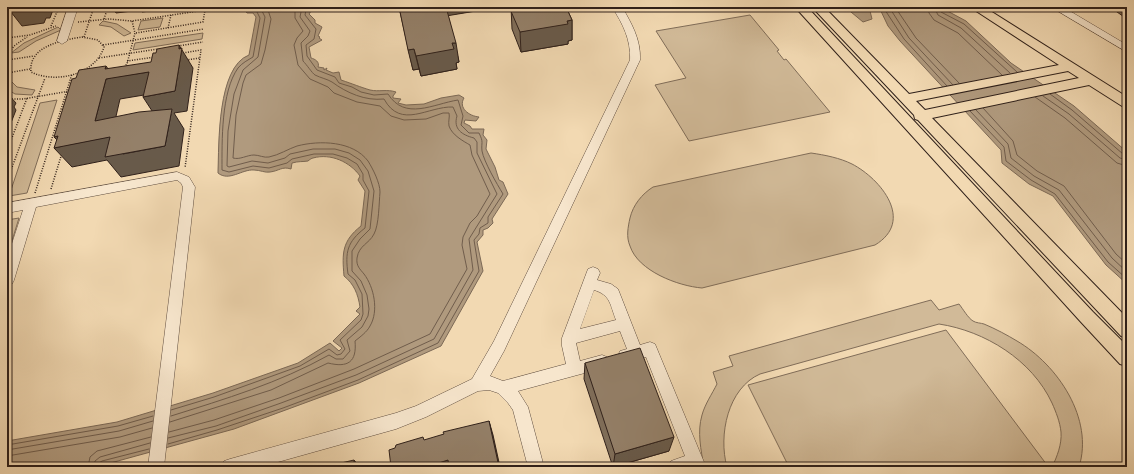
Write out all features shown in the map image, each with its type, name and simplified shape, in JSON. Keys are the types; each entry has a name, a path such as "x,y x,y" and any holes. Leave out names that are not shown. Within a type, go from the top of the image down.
{"main road":[{"path":"801,7 1127,358"},
{"path":"818,7 920,116 1127,330"},
{"path":"976,7 1127,103"},
{"path":"993,7 1127,90"},
{"path":"905,99 1071,67"},
{"path":"920,116 1091,80"}],"lane":[{"path":"62,41 73,7"},
{"path":"477,384 496,353 635,60 636,50 631,30 617,7"},
{"path":"1056,7 1127,49"},
{"path":"7,208 177,176 184,178 187,181 189,188 157,461"},
{"path":"7,280 31,204"},
{"path":"575,369 568,338 591,278 613,293 636,353"},
{"path":"568,338 625,324"},
{"path":"503,388 650,349 697,464 677,467"},
{"path":"230,467 396,421 426,410 477,384 489,383 503,388 514,398 520,407 536,467"}],"path":[{"path":"51,27 59,7"},
{"path":"84,37 94,7"},
{"path":"104,19 108,7"},
{"path":"135,33 203,22 205,7"},
{"path":"7,56 8,52 19,41 51,27 117,18 132,21 205,10"},
{"path":"168,28 171,15"},
{"path":"123,69 128,62 135,33 132,21"},
{"path":"102,45 204,29"},
{"path":"7,38 30,35"},
{"path":"84,37 94,38 102,45 103,51 99,58 91,65 72,74 57,78 45,78 35,75 30,69 30,64 35,56 46,48 62,41 84,37"},
{"path":"174,46 203,42"},
{"path":"99,58 159,49"},
{"path":"178,54 201,50 184,178"},
{"path":"7,60 35,56"},
{"path":"128,62 156,57"},
{"path":"184,60 200,58"},
{"path":"7,73 30,69"},
{"path":"31,204 72,74"},
{"path":"7,181 45,78"},
{"path":"7,99 27,98 74,90"},
{"path":"7,151 27,98"},
{"path":"51,192 64,148"}],"shaded area":[{"path":"750,15 779,50 777,51 784,60 786,59 830,112 689,141 655,85 686,78 656,31"},
{"path":"163,18 160,27 138,30 141,21"},
{"path":"103,21 117,24 131,33 124,36 111,27 99,25"},
{"path":"58,27 61,30 36,41 19,52 11,53 24,43"},
{"path":"203,33 202,39 133,50 135,43"},
{"path":"8,78 17,87 35,90 32,95 15,94 7,89"},
{"path":"57,100 27,193 9,196 40,103"},
{"path":"811,153 832,157 852,164 863,171 883,190 893,213 892,224 887,235 875,245 702,288 692,287 660,276 641,263 634,255 628,239 630,218 638,200 653,187"},
{"path":"19,218 7,257 7,220"},
{"path":"931,300 939,310 959,304 971,320 984,324 1013,339 1032,351 1046,364 1059,379 1077,412 1081,430 1082,449 1079,467 1052,467 1060,446 1060,425 1052,403 1043,388 1020,361 990,341 973,333 939,324 760,374 749,381 740,390 733,401 728,414 724,441 727,467 704,467 700,441 702,415 717,384 713,372 733,366 729,356"},
{"path":"946,330 1047,465 1043,467 789,467 748,385"}],"water":[{"path":"242,7 314,7 309,14 315,20 315,23 322,27 318,36 322,40 309,47 311,58 316,60 318,62 318,67 324,68 324,70 327,68 326,70 333,73 339,72 341,80 370,90 396,92 393,98 401,99 398,103 406,105 424,104 441,98 459,95 464,98 462,105 463,108 468,113 479,117 476,121 465,120 464,123 472,129 484,129 483,135 487,140 486,149 495,167 499,180 503,182 508,194 492,219 493,223 488,228 483,230 483,235 477,242 483,271 441,346 359,383 234,429 96,467 7,467 7,441 117,422 213,393 298,363 330,343 339,351 342,348 333,341 360,314 356,311 360,307 357,294 353,286 344,276 343,261 343,254 347,242 361,226 365,191 358,180 360,176 356,171 340,160 320,157 313,158 308,161 292,163 291,169 283,168 268,172 249,170 231,176 218,173 220,126 225,90 231,74 239,62 249,55 256,17 253,13 247,13"},
{"path":"845,7 869,7 872,19 863,22"},
{"path":"879,7 940,7 966,21 1011,63 1074,106 1127,152 1127,284 1106,265 1053,196 1029,184 1002,163 1001,150 900,41 888,26"}],"building":[{"path":"399,7 446,7 456,43 452,43 454,49 416,56 414,49 408,50"},
{"path":"516,7 566,7 572,20 567,21 568,24 520,32 510,9"},
{"path":"179,45 179,49 182,48 175,91 143,97 149,72 106,79 95,121 139,112 172,109 165,146 105,157 110,137 54,148 58,136 54,137 72,79 76,78 79,70 106,66 105,69 151,62 153,53 156,53 157,49"},
{"path":"640,348 674,437 615,454 585,363"},
{"path":"489,421 499,467 449,467 448,460 429,467 391,467 389,450 395,448 396,445 423,437 424,440 444,434 443,432"},
{"path":"354,460 354,467 324,467"}]}
